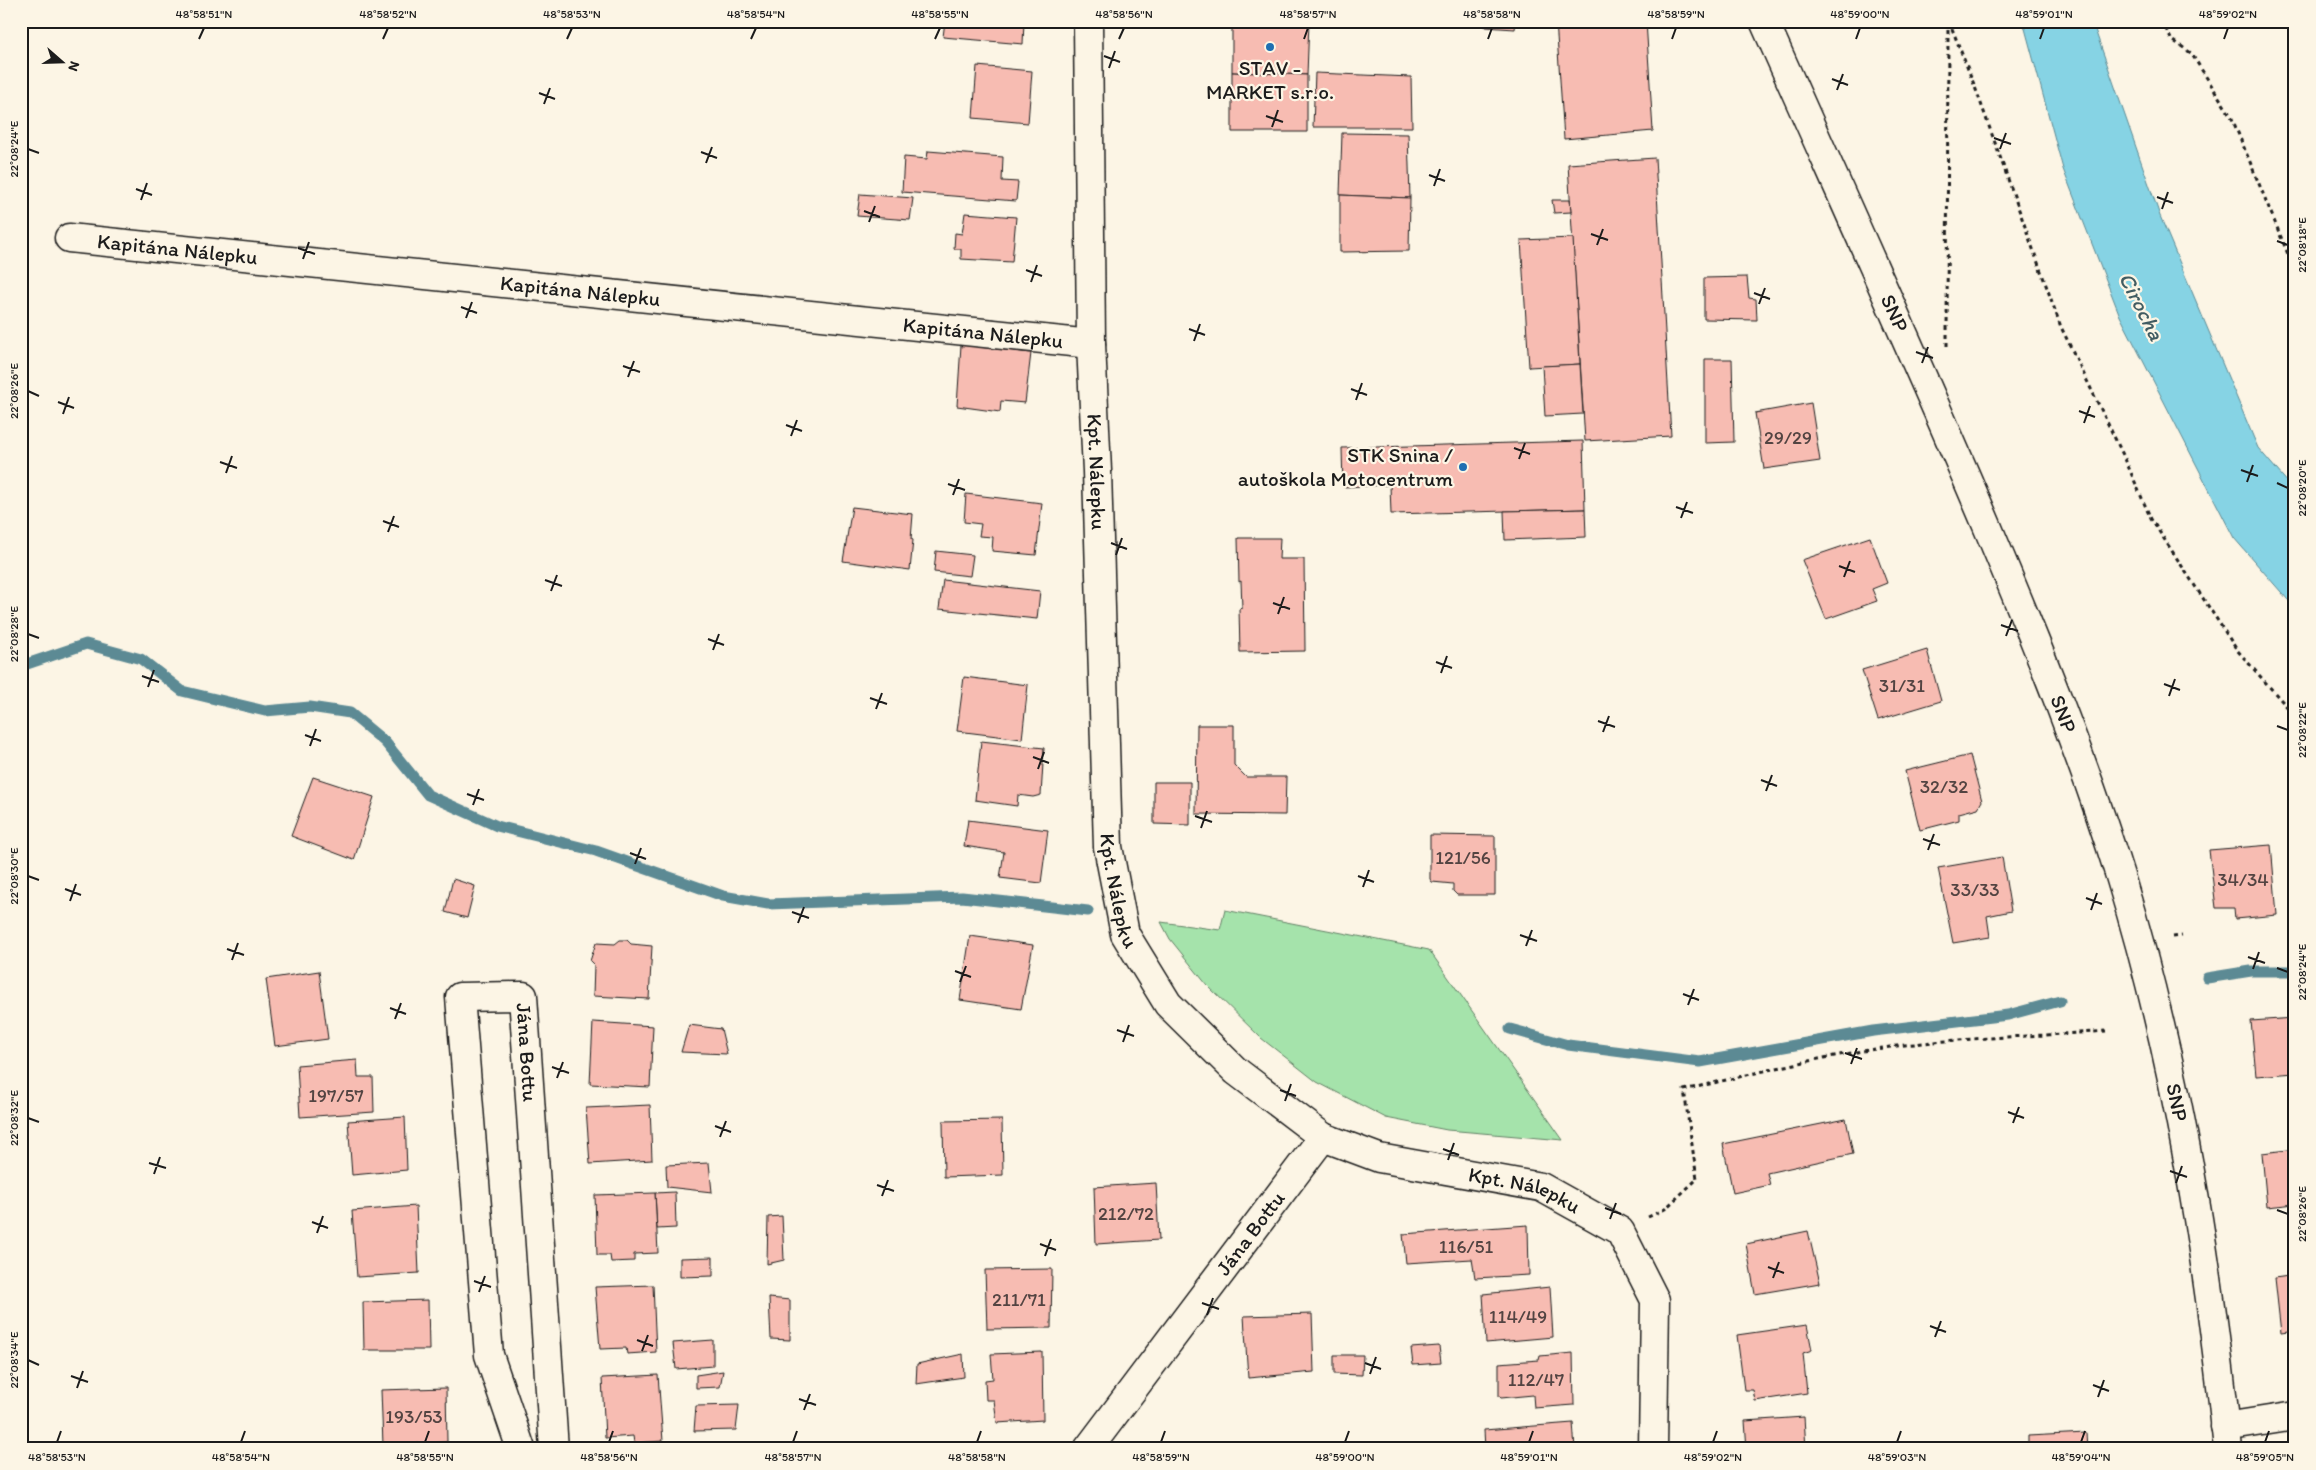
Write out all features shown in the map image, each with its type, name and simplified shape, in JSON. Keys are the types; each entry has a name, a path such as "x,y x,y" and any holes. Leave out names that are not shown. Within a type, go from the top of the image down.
{"street":[{"name":"Kpt. Nálepku","path":"1088,21 1091,344 1098,471 1108,847 1125,934 1168,1004 1236,1071 1323,1137 1380,1158 1540,1186 1620,1231"},
{"name":"SNP","path":"1764,21 1943,421 2013,586 2069,728 2120,876 2164,1037 2184,1130 2201,1233 2227,1438"},
{"name":"Kapitána Nálepku","path":"69,238 1091,344"},
{"name":"Jána Bottu","path":"521,1449 489,1355 460,997 523,996 554,1449"},
{"name":"Jána Bottu","path":"1088,1449 1323,1137"},
{"path":"1620,1231 1655,1300 1653,1449"},
{"path":"2227,1438 2295,1416"}],"path":[{"path":"1947,351 1948,21"},
{"path":"1948,21 1975,87 2060,328 2124,459 2150,519 2237,650 2295,716"},
{"path":"2162,21 2172,39 2191,53 2231,116 2295,272"},
{"path":"1620,1231 1665,1209 1697,1179 1684,1090 1795,1065 1888,1047 1950,1040 2106,1031"}],"green space":[{"path":"1225,910 1429,950 1563,1140 1447,1130 1386,1118 1317,1082 1261,1038 1207,985 1170,939 1161,922 1220,930"}],"water":[{"name":"Cirocha","path":"2023,21 2092,21 2160,216 2258,448 2295,491 2295,608 2234,538 2120,316 2063,169"}],"building":[{"path":"945,21 1024,21 1023,44 943,37"},
{"name":"STAV - MARKET s.r.o.","path":"1232,21 1309,21 1307,75 1232,72"},
{"path":"1486,21 1516,21 1515,29 1485,27"},
{"path":"1556,21 1646,21 1653,131 1564,139"},
{"path":"977,66 1032,71 1028,123 973,118"},
{"path":"1232,72 1307,75 1307,132 1232,132"},
{"path":"1315,73 1411,77 1412,127 1313,127"},
{"path":"1342,133 1408,134 1410,198 1340,195"},
{"path":"928,151 1003,157 1002,181 1018,182 1016,201 902,192 904,157 927,159"},
{"path":"1655,158 1671,436 1585,441 1568,164"},
{"path":"860,194 913,198 910,220 857,216"},
{"path":"1340,195 1410,198 1409,251 1340,252"},
{"path":"1552,200 1570,200 1571,212 1554,213"},
{"path":"965,213 1016,217 1012,262 961,259 961,249 954,249 955,233 962,234"},
{"path":"1573,238 1580,364 1529,367 1521,240"},
{"path":"1747,277 1749,298 1756,299 1757,320 1704,319 1704,278"},
{"path":"961,345 1031,353 1025,403 1001,401 1000,412 957,406"},
{"path":"1705,359 1732,359 1734,442 1705,443"},
{"path":"1580,364 1583,414 1545,416 1542,366"},
{"path":"1811,403 1820,461 1764,469 1755,413"},
{"name":"STK Snina / autoškola Motocentrum","path":"1583,441 1585,509 1391,514 1390,485 1343,487 1342,448"},
{"path":"966,494 1042,503 1036,555 992,551 993,537 979,536 981,524 964,522"},
{"path":"852,507 913,514 910,570 843,561"},
{"path":"1585,509 1586,537 1505,540 1504,511"},
{"path":"1870,537 1887,583 1872,589 1877,601 1826,619 1802,560"},
{"path":"1238,538 1280,538 1279,559 1304,559 1305,651 1240,652 1239,609 1242,608 1241,581 1239,582"},
{"path":"936,551 973,555 970,576 934,572"},
{"path":"943,580 1040,591 1037,619 939,609"},
{"path":"1927,650 1941,701 1878,720 1862,670"},
{"path":"964,677 1028,685 1022,739 957,731"},
{"path":"1197,725 1234,725 1234,765 1246,777 1286,777 1285,815 1196,814"},
{"path":"981,741 1044,748 1041,795 1033,797 1018,795 1017,806 975,800"},
{"path":"1970,755 1982,801 1978,808 1959,813 1959,820 1920,830 1905,771"},
{"path":"313,777 374,797 354,860 291,836"},
{"path":"1154,782 1190,782 1190,825 1154,824"},
{"path":"968,820 1048,830 1041,883 1000,878 1004,852 964,846"},
{"path":"1430,835 1495,836 1495,895 1457,895 1453,891 1453,884 1432,882 1430,879"},
{"path":"2271,845 2277,915 2235,919 2234,908 2216,908 2209,850"},
{"path":"2002,857 2011,911 1987,916 1990,937 1953,943 1938,868"},
{"path":"453,879 475,886 467,918 445,912"},
{"path":"970,936 1033,945 1021,1009 960,1000"},
{"path":"620,940 627,940 631,944 652,946 649,999 593,996 594,965 590,961 596,943 615,944"},
{"path":"319,971 328,1039 275,1046 266,979"},
{"path":"2295,1018 2295,1073 2256,1076 2251,1021"},
{"path":"593,1022 653,1026 650,1087 590,1084"},
{"path":"689,1025 721,1029 727,1054 681,1052"},
{"path":"357,1060 358,1077 373,1077 374,1112 300,1117 297,1065"},
{"path":"650,1105 652,1160 590,1164 586,1108"},
{"path":"405,1117 407,1170 352,1175 348,1121"},
{"path":"1846,1119 1853,1154 1767,1173 1770,1185 1733,1193 1723,1144"},
{"path":"1002,1120 1003,1175 944,1177 943,1121"},
{"path":"2295,1149 2295,1204 2267,1207 2262,1153"},
{"path":"709,1163 712,1192 667,1187 666,1165"},
{"path":"1156,1183 1159,1240 1096,1244 1094,1187"},
{"path":"675,1192 676,1228 657,1229 655,1193"},
{"path":"655,1193 658,1253 634,1254 634,1261 611,1262 610,1255 597,1255 595,1195"},
{"path":"416,1206 419,1273 357,1277 352,1211"},
{"path":"782,1216 784,1260 767,1264 768,1217"},
{"path":"1528,1225 1529,1275 1475,1278 1472,1259 1406,1263 1403,1234"},
{"path":"1808,1231 1820,1283 1755,1294 1746,1244"},
{"path":"713,1257 713,1276 680,1277 680,1258"},
{"path":"1052,1269 1051,1328 987,1329 985,1270"},
{"path":"2295,1275 2295,1331 2281,1333 2275,1278"},
{"path":"653,1285 656,1352 627,1354 626,1348 600,1349 595,1287"},
{"path":"1550,1287 1553,1337 1486,1343 1483,1294"},
{"path":"769,1298 790,1300 790,1340 771,1339"},
{"path":"428,1300 429,1350 364,1350 363,1302"},
{"path":"1312,1314 1314,1372 1248,1378 1244,1316"},
{"path":"1807,1325 1812,1350 1803,1353 1807,1393 1755,1401 1753,1390 1744,1390 1737,1335"},
{"path":"713,1340 713,1366 676,1369 673,1343"},
{"path":"1439,1346 1441,1363 1413,1365 1411,1348"},
{"path":"1042,1352 1043,1420 997,1423 994,1400 986,1400 985,1380 993,1379 991,1354"},
{"path":"1573,1353 1574,1405 1534,1408 1533,1395 1501,1398 1499,1396 1499,1363 1539,1360 1540,1356"},
{"path":"963,1354 964,1377 916,1384 917,1364"},
{"path":"1334,1355 1363,1355 1362,1375 1334,1374"},
{"path":"723,1371 720,1387 696,1388 696,1375"},
{"path":"658,1375 663,1441 634,1443 633,1436 605,1438 602,1378"},
{"path":"446,1388 447,1442 383,1445 381,1390"},
{"path":"739,1405 736,1430 694,1431 696,1406"},
{"path":"1804,1417 1806,1449 1747,1449 1745,1421"},
{"path":"1573,1423 1575,1449 1485,1449 1484,1430"},
{"path":"2086,1433 2087,1449 2028,1449 2028,1436"}],"waterway":[{"path":"21,666 86,644 141,659 182,691 265,711 310,707 350,713 385,742 428,795 497,826 596,851 723,896 768,904 962,897 1088,911"},
{"path":"2207,978 2251,971 2295,971"},
{"path":"1510,1029 1568,1045 1700,1062 1873,1031 2008,1015 2060,1001"}],"place":[{"name":"STAV - MARKET s.r.o.","path":"1270,47"},
{"name":"STK Snina / autoškola Motocentrum","path":"1463,467"}]}
